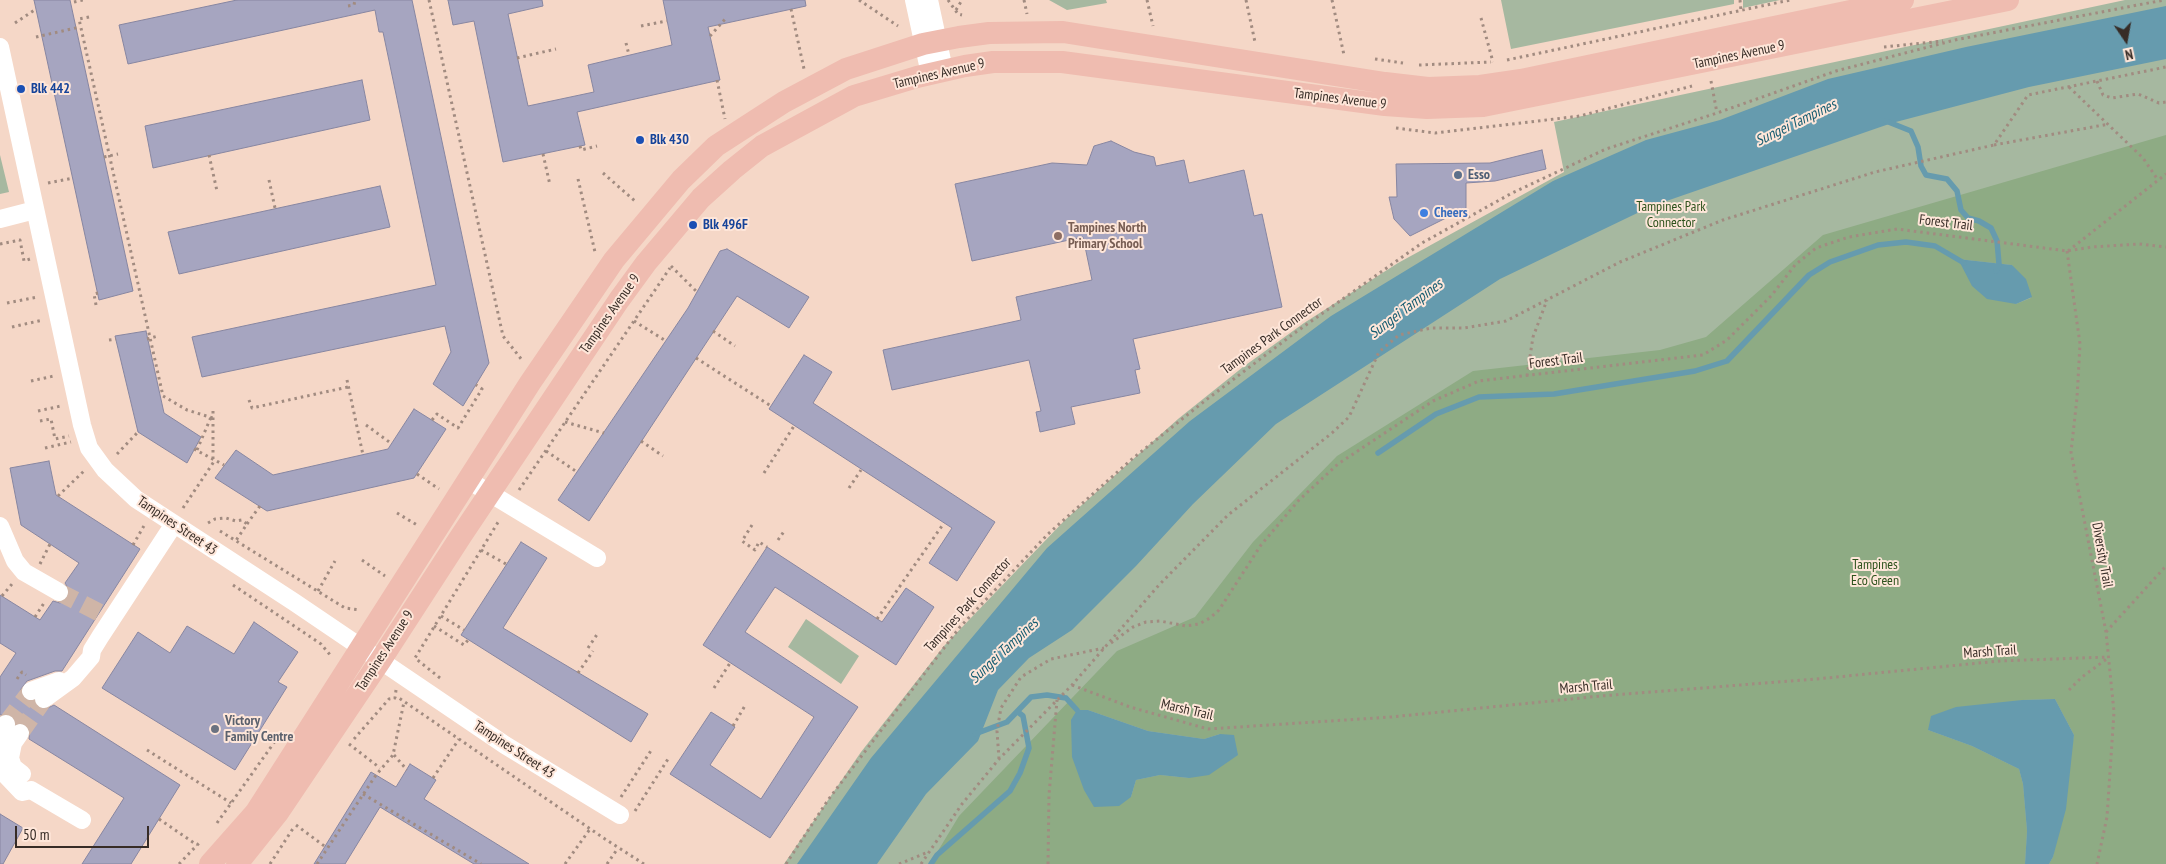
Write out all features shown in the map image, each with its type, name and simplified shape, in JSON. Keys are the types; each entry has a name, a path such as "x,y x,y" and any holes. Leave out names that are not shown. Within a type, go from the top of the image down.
{"main road":[{"name":"Tampines Avenue 9","path":"210,864 256,812 468,480 603,275 681,180 716,146 784,102 846,70 930,43 989,33 1063,32 1385,83 1428,88 1480,86 1521,80 1903,0"},
{"name":"Tampines Avenue 9","path":"237,864 272,821 619,300 646,263 701,198 732,170 762,146 854,96 937,72 993,62 1062,62 1385,105 1427,108 1482,106 2008,0"}],"street":[{"path":"914,0 930,43 937,72"},
{"path":"929,0 930,43"},
{"name":"Tampines Street 43","path":"0,47 82,425 89,448 105,470 136,499 505,744 624,810"},
{"path":"0,218 35,210"},
{"path":"468,480 597,558"},
{"path":"38,695 57,682 92,650 106,616 174,524"},
{"path":"0,526 15,561 24,572 59,592"},
{"path":"0,750 1,738 13,729 10,758 13,767 32,783 31,790"},
{"path":"0,762 4,772 22,792 31,790 82,820"}],"path":[{"path":"74,2 83,0"},
{"path":"348,6 354,5 355,0"},
{"path":"429,0 503,336 526,364"},
{"path":"860,1 869,0"},
{"path":"948,0 958,14 965,16"},
{"path":"956,10 962,0"},
{"path":"1020,18 1028,18 1024,0"},
{"path":"1146,28 1153,29 1147,0"},
{"path":"1246,0 1255,43"},
{"path":"1332,0 1344,55"},
{"path":"1740,0 1741,11"},
{"path":"1373,59 1421,65 1493,62 1790,0"},
{"name":"Tampines Park Connector","path":"786,864 828,800 960,627 1048,534 1132,459 1206,400 1296,332 1422,242 1512,193 1606,149 1717,113 1836,71 1955,40 2164,0"},
{"path":"860,1 897,28 898,17"},
{"path":"15,23 36,9"},
{"path":"791,9 805,72"},
{"path":"89,17 78,19 149,338 164,396 187,410 212,417"},
{"path":"710,36 727,17"},
{"path":"1481,18 1493,62"},
{"path":"641,26 667,21"},
{"path":"36,37 80,27"},
{"path":"1246,42 1265,44"},
{"path":"626,43 629,55"},
{"path":"517,58 556,49"},
{"path":"1334,54 1354,56"},
{"path":"1994,145 2028,95 2166,67"},
{"path":"717,80 725,119"},
{"path":"1711,81 1717,113"},
{"path":"2097,81 2103,95 2112,98 2138,94 2159,103 2166,102"},
{"path":"2068,86 2143,158 2158,180"},
{"path":"921,864 962,804 999,759 1072,685 1158,585 1228,515 1332,433 1349,417 1379,352 1398,335 1431,328 1464,328 1506,321 1620,262 1723,220 1875,172 1994,145 2109,124"},
{"path":"580,146 581,150 597,146"},
{"path":"104,157 118,154"},
{"path":"543,154 550,185"},
{"path":"209,155 217,191"},
{"path":"603,173 636,202"},
{"path":"2067,251 2166,174"},
{"path":"48,183 73,178"},
{"path":"578,179 597,260"},
{"path":"270,180 275,208"},
{"name":"Forest Trail","path":"1105,648 1133,627 1146,622 1160,621 1186,626 1199,624 1210,618 1219,610 1261,545 1292,507 1338,464 1433,401 1479,381 1703,355 1727,340 1772,295 1795,265 1816,248 1849,237 1897,229 2067,251 2092,247 2139,244 2166,247"},
{"path":"0,244 20,240 24,261 33,259"},
{"name":"Diversity Trail","path":"2067,251 2080,344 2071,452 2106,632 2114,712 2106,817 2097,864"},
{"path":"414,658 510,504 672,266 697,292"},
{"path":"96,305 94,294 98,293"},
{"path":"7,303 41,296"},
{"path":"1527,376 1533,337 1548,299"},
{"path":"12,327 46,319"},
{"path":"634,322 666,341"},
{"path":"713,331 735,346"},
{"path":"149,338 158,336"},
{"path":"109,340 116,339"},
{"path":"696,358 771,406"},
{"path":"346,380 363,455"},
{"path":"432,420 436,414 458,428 482,389 476,384"},
{"path":"249,400 252,408 348,387"},
{"path":"38,411 65,405"},
{"path":"189,511 182,507 214,459 213,407"},
{"path":"212,417 196,450 224,465"},
{"path":"40,421 51,419 55,439 74,434"},
{"path":"565,422 604,433"},
{"path":"366,425 392,444"},
{"path":"764,473 794,426"},
{"path":"117,454 138,432"},
{"path":"46,448 76,441"},
{"path":"641,441 663,456"},
{"path":"546,451 577,472"},
{"path":"58,496 88,468"},
{"path":"849,488 861,470"},
{"path":"417,474 435,486"},
{"path":"240,534 260,506"},
{"path":"397,513 412,522"},
{"path":"208,523 215,519 226,518 236,521 242,520 247,524"},
{"path":"202,519 345,608 360,610"},
{"path":"877,619 944,523"},
{"path":"133,544 144,524"},
{"path":"752,525 742,541 755,550 759,542 767,547"},
{"path":"778,540 785,530"},
{"path":"39,565 50,544"},
{"path":"481,550 506,564"},
{"path":"362,560 381,573"},
{"path":"318,591 335,561"},
{"path":"2106,632 2166,566"},
{"path":"229,583 320,644 331,656"},
{"path":"441,616 464,630"},
{"path":"434,626 464,645 468,640"},
{"path":"588,648 598,633"},
{"path":"999,759 997,731 1001,708 1021,677 1051,658 1105,648"},
{"path":"578,673 593,651"},
{"path":"328,665 331,656 338,652"},
{"path":"2069,690 2082,677 2108,657"},
{"name":"Marsh Trail","path":"1072,685 1130,707 1208,729 1391,717 1601,696 1816,679 2000,661 2108,657"},
{"path":"714,688 730,662"},
{"path":"395,698 396,689"},
{"path":"344,752 389,699 395,698 404,702 644,864"},
{"path":"1048,864 1049,795 1057,700"},
{"path":"316,864 380,768 393,754 404,702"},
{"path":"733,726 746,704"},
{"path":"215,826 288,722"},
{"path":"433,778 459,740"},
{"path":"349,744 380,768"},
{"path":"624,810 652,749"},
{"path":"147,750 231,803"},
{"path":"393,754 407,770"},
{"path":"624,810 668,759"},
{"path":"363,794 481,864"},
{"path":"270,864 301,816"},
{"path":"159,819 198,845"},
{"path":"296,825 327,848"},
{"path":"566,864 590,829"},
{"path":"179,864 203,838"},
{"path":"607,864 618,848"},
{"path":"899,864 929,852"}],"green space":[{"path":"1049,0 1106,0 1107,3 1067,10"},
{"path":"1501,0 1734,0 1734,4 1511,49"},
{"path":"1743,0 1780,0 1743,8"},
{"name":"Tampines Eco Green","path":"2125,0 2166,0 2166,864 784,864 861,752 944,646 1065,520 1178,419 1243,367 1304,323 1398,263 1564,172 1554,122"},
{"name":"Tampines Eco Green","path":"2166,135 2166,864 2049,864 2053,857 2074,735 2055,699 2022,700 1928,730 1972,746 2019,769 2023,784 2027,831 2025,864 930,864 959,816 1117,651 1195,617 1253,542 1337,456 1473,371 1660,350 1706,337 1823,235","holes":["1958,259 2012,265 2031,298 2016,304","1088,710 1148,731 1204,739 1220,734 1189,778 1160,775 1136,780 1131,797"]},
{"path":"0,155 9,192 0,194"},
{"path":"806,619 859,656 841,684 788,647"}],"water":[{"name":"Sungei Tampines","path":"2166,6 2166,59 2029,87 1892,123 1652,206 1500,279 1276,424 1193,504 1136,566 1072,630 1029,658 998,690 978,741 926,794 877,864 797,864 871,758 1047,548 1190,421 1331,316 1553,181 1646,140 1720,120 1828,79 1966,47"},
{"path":"1958,259 2012,265 2026,279 2032,297 2016,304 1987,299 1972,286"},
{"path":"2055,699 2074,735 2066,809 2053,857 2049,864 2025,864 2027,831 2023,784 2019,769 1972,746 1928,730 1931,716 1956,707 2022,700"},
{"path":"1077,710 1088,710 1148,731 1204,739 1220,734 1234,735 1238,755 1209,775 1189,778 1160,775 1136,780 1131,797 1119,806 1094,807 1084,790 1072,757 1071,720"}],"building":[{"path":"34,0 70,0 133,291 99,300"},
{"path":"237,0 412,0 489,363 463,406 433,384 451,352 445,326 202,377 192,337 436,285 383,32 379,32 375,10 128,64 119,25"},
{"path":"448,0 542,0 543,6 508,14 528,106 594,92 588,65 672,45 663,0 805,0 806,6 708,27 720,80 577,112 585,145 503,162 474,21 453,25"},
{"path":"362,80 370,120 153,168 145,126"},
{"path":"1111,141 1134,152 1154,157 1156,166 1184,160 1189,183 1244,170 1254,216 1262,214 1282,307 1133,339 1140,369 1135,370 1140,393 1071,407 1075,424 1040,432 1036,412 1041,411 1029,360 892,390 883,350 1021,320 1016,297 1092,280 1083,237 972,261 955,184 1052,163 1087,165 1094,146"},
{"path":"1542,150 1546,169 1495,181 1466,183 1466,208 1410,236 1394,219 1389,197 1397,197 1396,164 1490,163"},
{"path":"380,186 390,227 179,274 168,232"},
{"path":"727,249 809,297 789,328 737,296 589,521 558,500 688,308 720,251"},
{"path":"146,331 164,413 201,437 187,463 138,432 115,336"},
{"path":"804,355 832,372 813,403 995,522 957,581 929,563 952,528 769,409"},
{"path":"414,409 446,429 414,478 267,511 215,478 236,450 273,475 388,449"},
{"path":"49,461 56,495 140,549 62,671 55,671 27,681 21,689 21,694 25,699 34,701 40,709 46,709 54,705 180,785 131,864 82,864 124,798 29,739 30,729 26,724 16,723 9,714 0,715 0,677 16,653 0,643 0,595 40,620 53,601 60,603 68,598 70,591 65,583 79,563 21,525 10,468"},
{"path":"521,542 547,558 503,628 648,714 631,742 461,635"},
{"path":"767,547 882,622 906,588 934,607 896,665 775,587 745,632 858,707 770,838 670,774 711,712 735,727 710,765 761,799 814,717 703,645"},
{"name":"Victory Family Centre","path":"254,622 298,652 278,682 287,687 235,770 102,688 138,632 170,653 187,626 234,654"},
{"path":"410,764 436,780 424,799 529,864 474,864 380,807 345,864 314,864 371,772 396,787"},
{"path":"0,814 23,828 3,864 0,864"}],"waterway":[{"path":"1886,121 1911,131 1918,147 1921,166 1926,175 1947,179 1957,191 1961,210 1968,218 1979,221 1991,228 1997,241 1999,264 1996,271"},
{"path":"1378,453 1436,414 1479,397 1554,394 1695,371 1727,361 1809,275 1830,262 1878,245 1906,242 1935,246 1964,263"},
{"path":"975,734 1007,722 1031,697 1047,695 1066,698 1077,710"},
{"path":"931,864 937,855 1010,791 1020,773 1029,748 1023,716 1018,712"}],"tunnel":[{"path":"59,592 100,613"},
{"path":"6,724 31,691"},
{"path":"20,733 44,699"}],"place":[{"name":"Blk 442","path":"21,89"},
{"name":"Blk 430","path":"640,140"},
{"name":"Esso","path":"1458,175"},
{"name":"Cheers","path":"1424,213"},
{"name":"Blk 496F","path":"693,225"},
{"name":"Tampines North Primary School","path":"1058,236"},
{"name":"Victory Family Centre","path":"215,729"}]}
